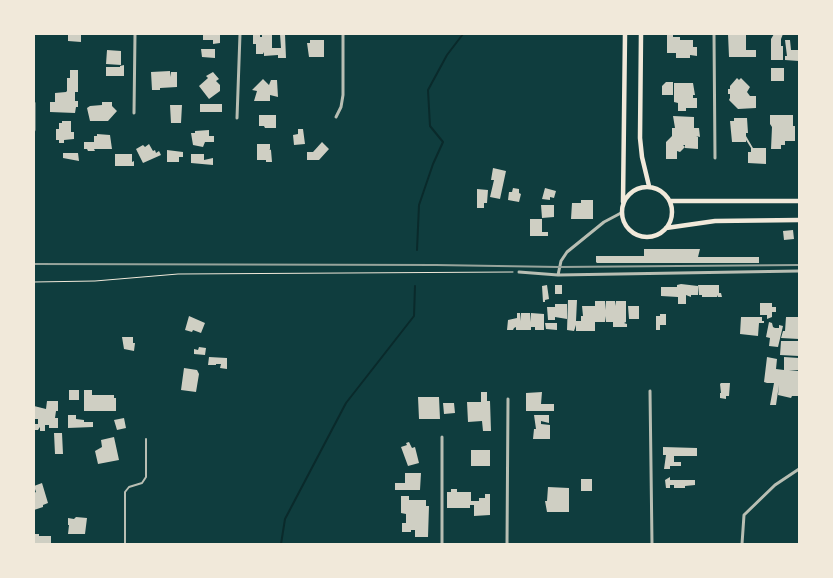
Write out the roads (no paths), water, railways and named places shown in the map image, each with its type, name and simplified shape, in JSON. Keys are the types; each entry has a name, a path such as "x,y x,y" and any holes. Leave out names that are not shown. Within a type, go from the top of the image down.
{"main road":[{"path":"625,34 623,202 621,213 624,225 633,234 644,237 656,235 666,228 715,221 799,220"},
{"path":"640,34 640,138 642,157 649,186"},
{"path":"623,202 629,193 638,187 649,186 662,190 670,201 672,215 666,228"},
{"path":"670,201 799,201"}],"street":[{"path":"134,113 135,34"},
{"path":"237,118 240,34"},
{"path":"336,117 341,107 343,95 343,34"},
{"path":"714,34 714,158"},
{"path":"34,103 34,130"},
{"path":"558,275 561,261 567,252 604,222 621,213"},
{"path":"519,272 558,275 799,271"},
{"path":"650,391 652,544"},
{"path":"507,544 508,399"},
{"path":"442,437 442,544"},
{"path":"742,544 744,515 775,485 799,469"}],"lane":[{"path":"125,544 125,492 129,487 142,483 146,477 146,439"}],"waterway":[{"path":"417,250 419,205 433,164 443,142 430,126 428,90 447,55 463,34"},
{"path":"281,544 285,519 346,403 414,316 415,286"}],"railway":[{"path":"34,264 559,267 799,265"}]}
